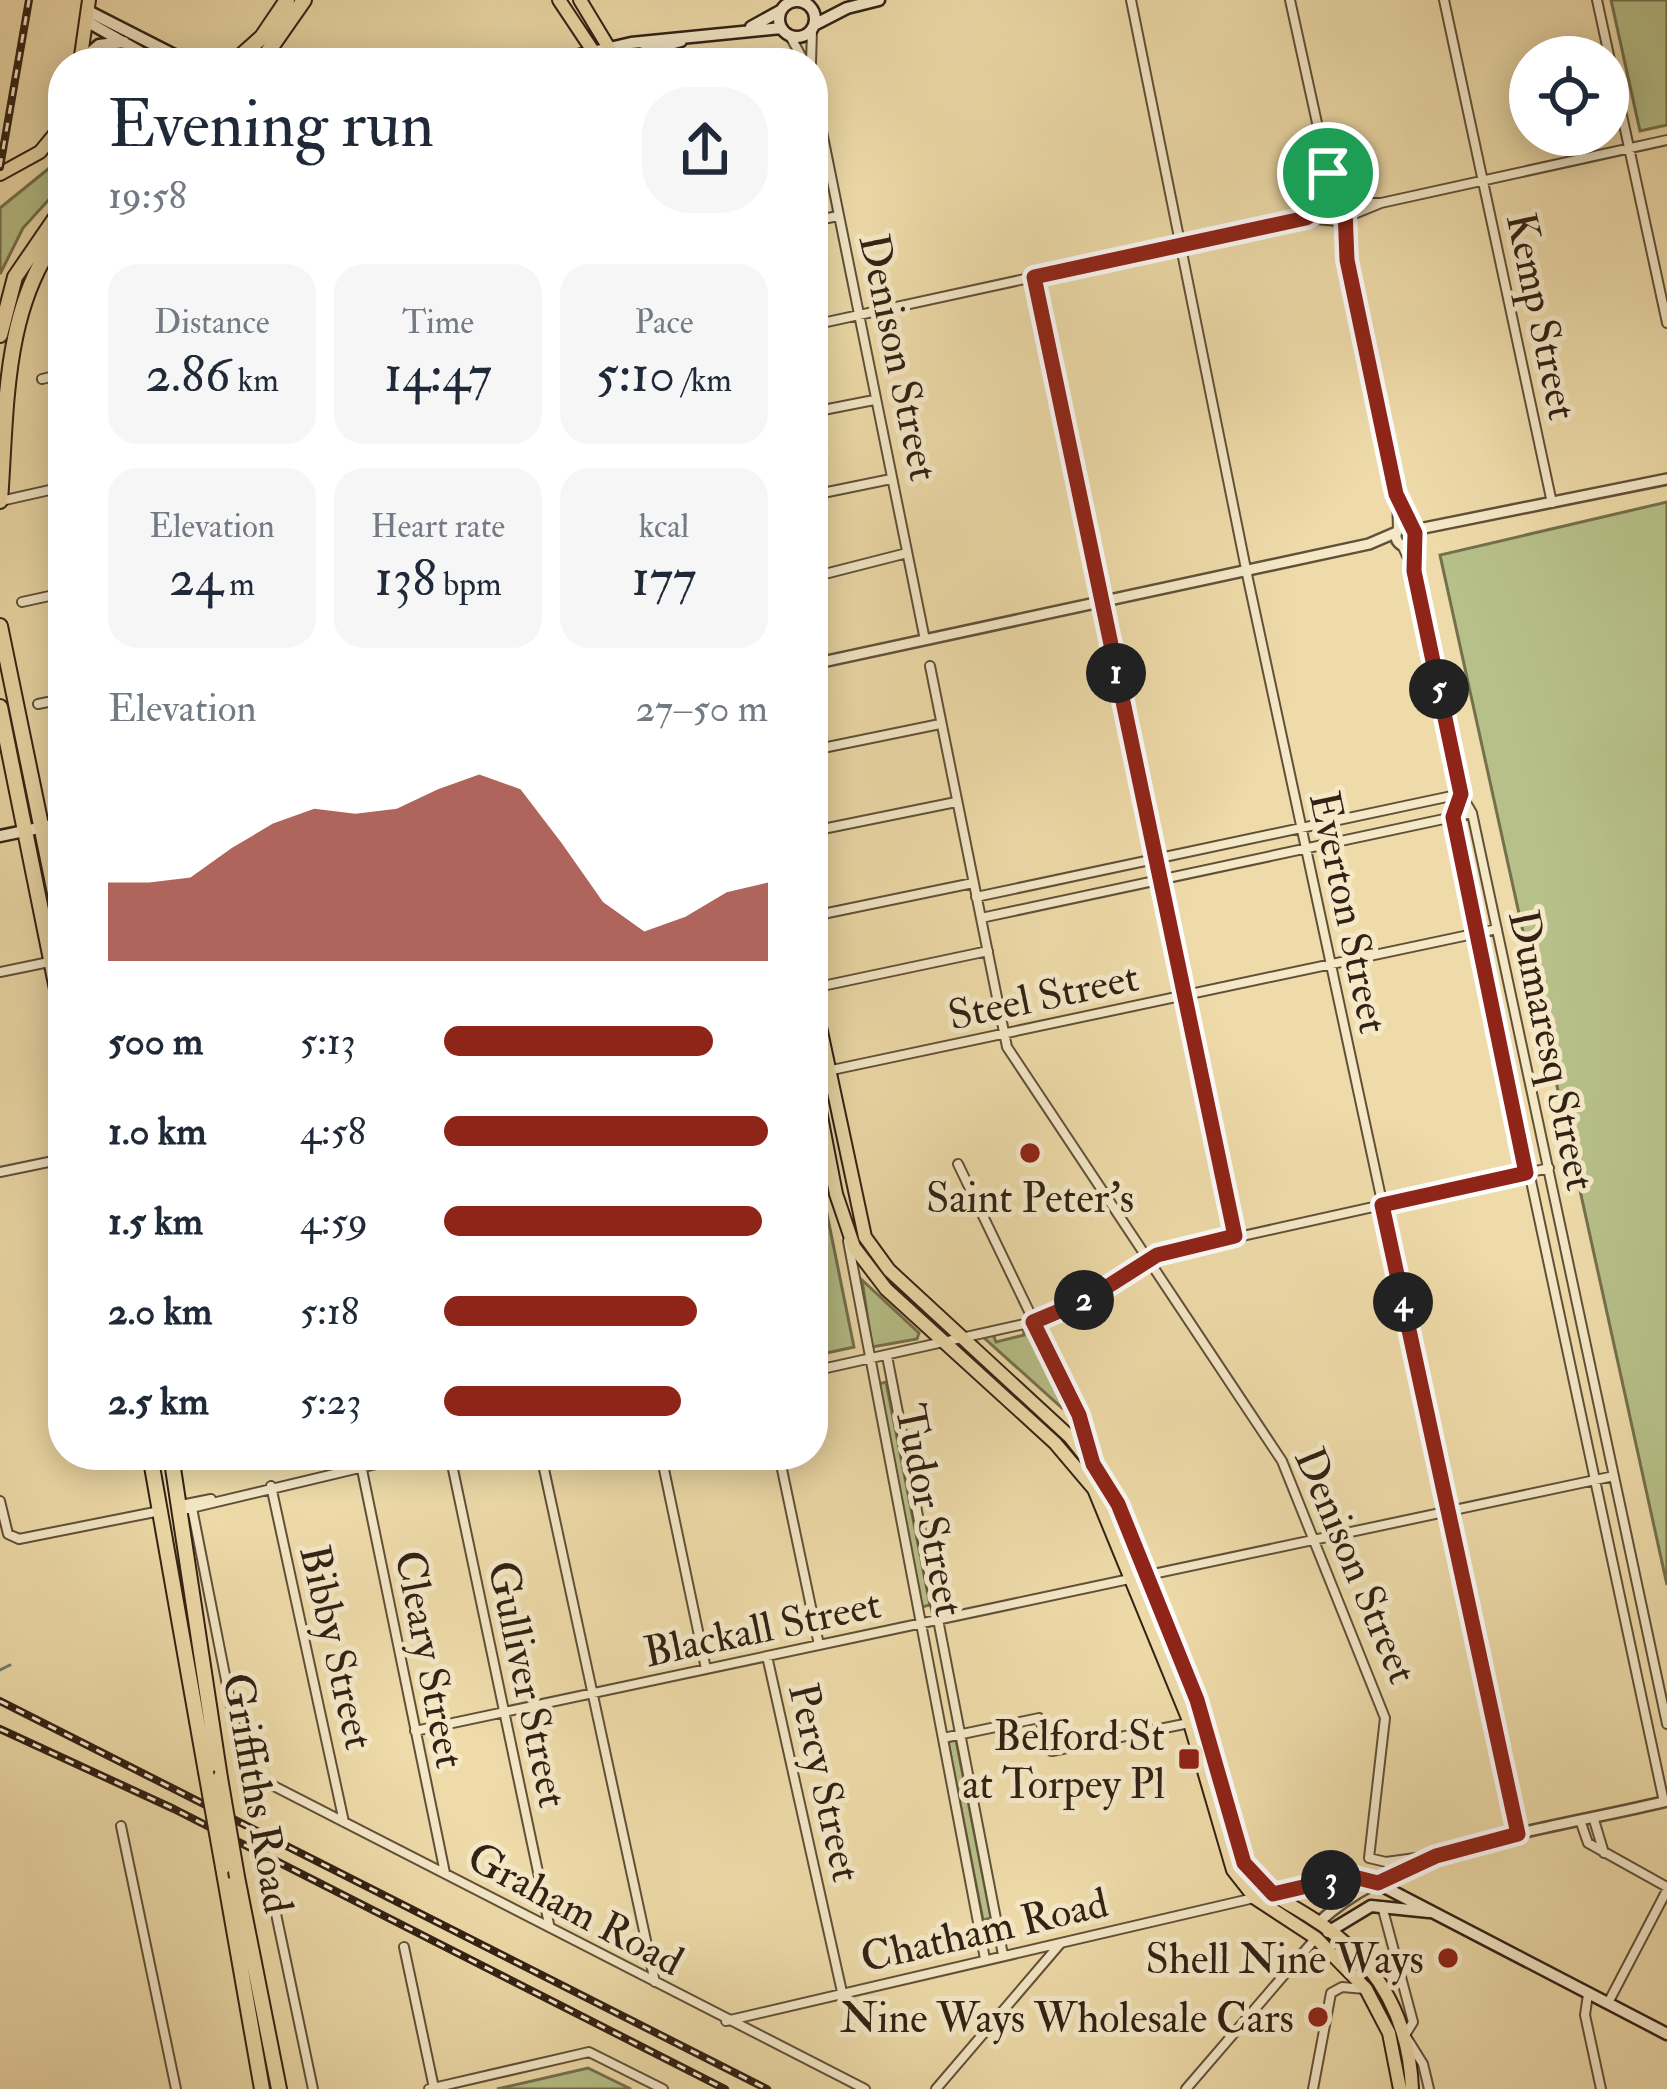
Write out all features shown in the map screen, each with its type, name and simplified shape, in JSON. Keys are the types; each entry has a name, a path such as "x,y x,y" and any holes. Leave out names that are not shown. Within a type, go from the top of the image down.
{"highway":[{"path":"250,48 287,0"},
{"path":"275,46 304,0"},
{"path":"0,335 15,277 48,229"},
{"path":"0,502 20,313 32,278 48,253"},
{"path":"0,626 48,939"},
{"path":"0,707 48,879"},
{"name":"Griffiths Road","path":"153,1470 279,2089"},
{"name":"Griffiths Road","path":"175,1470 186,1507 223,1867 262,2089"},
{"path":"161,1511 186,1507"}],"main road":[{"path":"559,0 600,48"},
{"path":"580,0 603,48"},
{"path":"751,27 788,3 847,8 879,0"},
{"path":"785,32 788,3"},
{"path":"812,8 813,28"},
{"path":"649,48 751,27 785,32 813,28 847,8"},
{"path":"88,11 136,48"},
{"path":"82,48 88,11"},
{"path":"88,11 161,48"},
{"path":"96,48 127,42"},
{"path":"2,174 48,142"},
{"path":"0,836 48,826"},
{"path":"828,1065 858,1218 879,1258 1093,1464 1118,1504 1208,1730 1244,1863 1273,1894 1325,1926 1376,1974 1405,2036 1412,2089"},
{"name":"Tudor Street","path":"828,1145 847,1234"},
{"path":"847,1234 877,1280 1081,1470 1101,1502 1190,1723 1226,1852 1255,1898 1316,1938 1366,1990 1389,2033 1400,2089"},
{"path":"1273,1894 1350,1876 1423,1903 1429,1912"},
{"path":"1316,1938 1325,1926 1360,1909 1382,1904 1429,1912 1667,2034"}],"street":[{"name":"Everton Street","path":"1131,0 1246,570 1518,1834"},
{"path":"1290,0 1335,205"},
{"name":"Kemp Street","path":"1444,0 1552,504"},
{"path":"1597,0 1605,36"},
{"path":"810,48 813,28"},
{"path":"785,32 797,48"},
{"path":"1667,140 1629,148 1667,323"},
{"path":"828,322 1306,218 1335,205 1381,202 1592,156"},
{"name":"Denison Street","path":"828,165 925,640"},
{"path":"1306,218 1331,220 1381,202"},
{"name":"Dumaresq Street","path":"1335,205 1344,217 1344,247 1396,494 1461,794 1472,813 1667,1724"},
{"name":"Dumaresq Street","path":"1335,205 1331,220 1344,247"},
{"path":"828,218 838,216"},
{"path":"1034,277 1235,1236"},
{"path":"42,379 48,378"},
{"path":"828,409 874,400"},
{"path":"828,492 891,478"},
{"path":"828,661 1667,479"},
{"path":"0,502 48,491"},
{"name":"Dumaresq Street","path":"1396,494 1406,537"},
{"path":"828,573 907,554"},
{"path":"22,602 48,596"},
{"name":"Denison Street","path":"930,666 1007,1047 1282,1461 1317,1539 1385,1718 1367,1854 1380,1862 1436,1856"},
{"path":"38,704 48,702"},
{"path":"828,747 940,724"},
{"path":"976,897 1461,794"},
{"path":"1453,817 1461,794"},
{"path":"828,828 956,802"},
{"path":"980,918 1472,813"},
{"name":"Dumaresq Street","path":"1453,817 1665,1802"},
{"path":"828,913 973,883"},
{"name":"Steel Street","path":"829,1070 1497,929"},
{"path":"828,988 988,951"},
{"path":"0,972 48,963"},
{"path":"0,1172 48,1162"},
{"path":"958,1164 1079,1415 1093,1464"},
{"path":"828,1368 1033,1322 1088,1299 1149,1259 1549,1168"},
{"name":"Tudor Street","path":"847,1234 986,1959"},
{"path":"1560,1326 1579,1322"},
{"name":"Tudor Street","path":"886,1356 1003,1955"},
{"path":"186,1507 203,1496 212,1499 348,1470"},
{"name":"Cleary Street","path":"363,1470 445,1874"},
{"name":"Gulliver Street","path":"453,1470 549,1925"},
{"path":"544,1470 655,1984"},
{"path":"664,1470 706,1669"},
{"path":"782,1470 819,1645"},
{"name":"Blackall Street","path":"415,1731 1614,1475"},
{"name":"Bibby Street","path":"272,1486 344,1822"},
{"path":"0,1501 6,1528 20,1539 161,1511"},
{"name":"Graham Road","path":"186,1507 240,1751 260,1779 865,2089"},
{"path":"1622,1605 1641,1600"},
{"name":"Percy Street","path":"767,1656 842,1992"},
{"path":"943,1738 1039,1718 1052,1751 1190,1723"},
{"path":"1325,1926 1378,1883 1436,1856 1665,1802"},
{"path":"1594,1820 1605,1854"},
{"path":"1581,1822 1588,1843 1667,1889 1608,2003"},
{"path":"121,1826 176,2089"},
{"path":"268,1876 314,2089"},
{"name":"Chatham Road","path":"726,2020 1255,1898"},
{"path":"1382,1904 1413,2022 1405,2036 1423,2064 1429,2089"},
{"path":"1186,2089 1316,1938"},
{"path":"936,2089 1061,1942"},
{"path":"404,1948 432,2088 589,2052 663,2089"},
{"path":"1313,2089 1331,1993 1342,1987 1366,1990"},
{"path":"1588,1994 1585,2015 1601,2089"}],"green space":[{"path":"1611,0 1667,0 1667,125 1640,131 1629,81 1629,36 1619,36"},
{"path":"48,169 48,200 23,228 0,274 0,208"},
{"path":"1667,502 1667,1585 1440,555"},
{"path":"828,1219 854,1347 828,1353"},
{"path":"862,1280 919,1333 917,1339 872,1347"},
{"path":"1023,1327 1033,1330 1065,1403 1062,1408 982,1336 993,1334 996,1342 1024,1335"},
{"path":"886,1382 930,1605 922,1607 878,1384"},
{"path":"956,1740 991,1918 983,1920 948,1742"},
{"path":"588,2068 631,2089 497,2089"}],"waterway":[{"path":"0,1670 10,1665"}],"railway":[{"path":"0,167 29,0"},
{"path":"0,1701 767,2089"},
{"path":"0,1729 174,1809 725,2089"}],"place":[{"name":"Saint Peter's","path":"1030,1153"},
{"name":"Belford St at Torpey Pl","path":"1189,1759"},
{"name":"Shell Nine Ways","path":"1448,1958"},
{"name":"Nine Ways Wholesale Cars","path":"1318,2017"}],"route":[{"path":"1328,173 1345,210 1344,247 1396,494 1416,537 1414,571 1461,794 1453,817 1526,1173 1382,1205 1518,1834 1436,1856 1378,1883 1350,1876 1273,1894 1250,1875 1244,1863 1197,1700 1118,1504 1093,1464 1079,1415 1033,1322 1088,1299 1157,1255 1235,1236 1034,277 1306,218 1329,205 1328,173"}]}
